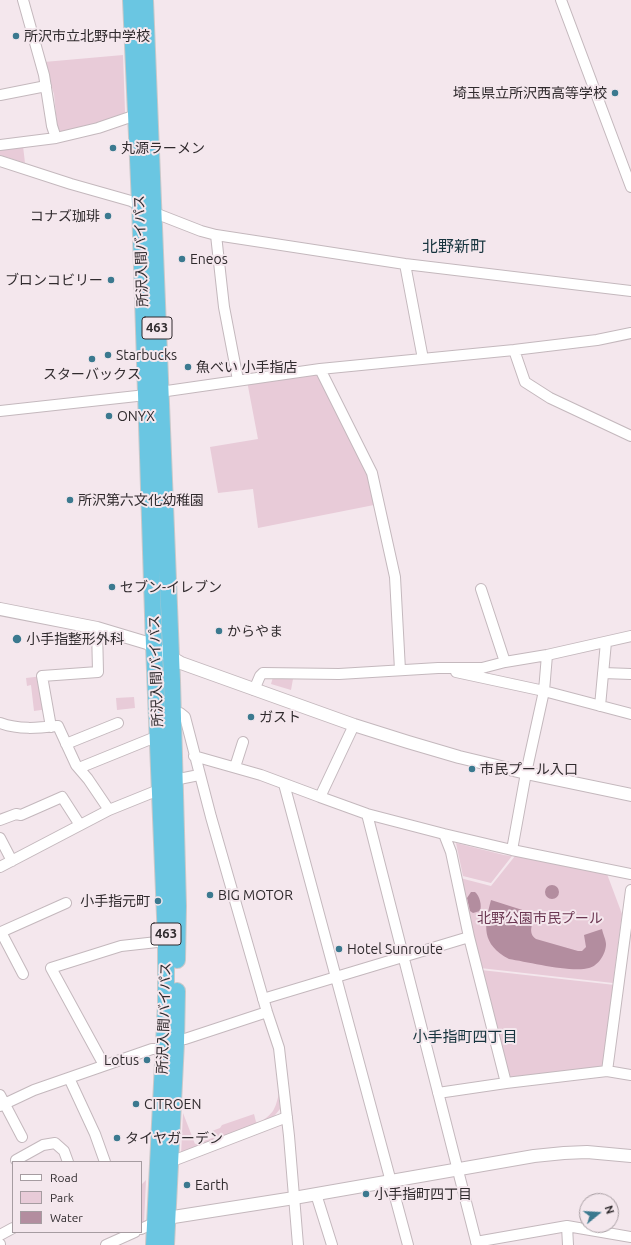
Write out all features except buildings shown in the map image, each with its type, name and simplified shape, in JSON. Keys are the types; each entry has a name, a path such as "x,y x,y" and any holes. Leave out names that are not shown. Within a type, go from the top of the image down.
{"highway":[{"name":"所沢入間バイパス","path":"131,0 136,115 146,208"},
{"name":"所沢入間バイパス","path":"145,0 146,208 153,393 170,656 178,906 176,1042 170,1162 161,1220 154,1245"},
{"name":"所沢入間バイパス","path":"153,393 154,646 166,941 161,1220 166,1245"}],"street":[{"path":"23,0 44,75 52,126 56,138"},
{"path":"561,0 631,187"},
{"path":"0,95 46,86"},
{"path":"0,145 56,138 98,128 136,115"},
{"path":"0,161 146,208 201,231 216,235 405,264 631,291"},
{"path":"216,235 224,307 238,380"},
{"path":"405,264 423,359"},
{"path":"0,411 153,393 320,369 514,350 597,340 631,333"},
{"path":"514,350 525,382 550,398 631,436"},
{"path":"320,369 372,473 395,578 400,670"},
{"path":"481,589 505,662"},
{"path":"0,609 97,628 130,637 154,646 182,663 254,690 354,725 452,755 526,773 631,795"},
{"path":"51,727 42,676 98,672 97,628"},
{"path":"254,690 260,676 263,673 338,674 438,668 482,668 631,636"},
{"path":"600,706 606,642"},
{"path":"512,850 526,773 544,691 547,655"},
{"path":"438,668 544,691 631,714"},
{"path":"603,673 631,674"},
{"path":"180,713 185,717 199,776 267,1012 279,1048 287,1117 298,1245"},
{"path":"0,723 8,726 29,729 58,726 76,765 88,779 109,810"},
{"path":"66,744 118,723"},
{"path":"320,797 354,725"},
{"path":"78,768 158,736"},
{"path":"235,767 243,742"},
{"path":"194,756 261,775 367,814 512,850 631,874"},
{"path":"174,780 199,776"},
{"path":"284,784 408,1245"},
{"path":"0,867 109,810 161,789"},
{"path":"0,820 16,814 21,815 62,797 80,825"},
{"path":"367,814 476,1244 567,1226 631,1237"},
{"path":"444,834 451,852 469,937 506,1083"},
{"path":"0,838 12,861"},
{"path":"607,1071 631,890"},
{"path":"23,974 1,931 66,904"},
{"path":"263,998 469,937"},
{"path":"104,1065 51,968 121,946 166,941"},
{"path":"185,1039 267,1012"},
{"path":"22,1137 1,1102 104,1065 152,1049 164,1047"},
{"path":"438,1093 607,1071 631,1075"},
{"path":"69,1078 95,1134 105,1161"},
{"path":"170,1162 287,1117"},
{"path":"16,1160 43,1145 55,1143 64,1151 68,1161"},
{"path":"142,1229 161,1220 534,1156 587,1152 631,1156"},
{"path":"316,1194 332,1245"},
{"path":"567,1226 568,1245"},
{"path":"0,1235 12,1229"},
{"path":"106,1245 133,1233"}],"green space":[{"path":"123,55 124,114 98,124 61,132 57,125 54,94 44,62"},
{"path":"23,146 25,163 0,155 0,148"},
{"path":"318,372 372,473 379,504 258,528 253,489 218,493 210,447 258,439 247,381"},
{"path":"43,676 48,709 34,711 31,685 27,686 26,678"},
{"path":"273,677 293,679 291,690 271,684"},
{"path":"134,697 135,708 117,710 116,698"},
{"path":"456,843 512,856 491,883 463,876"},
{"name":"北野公園市民プール","path":"515,856 607,874 622,914 613,983 480,968 460,878 491,886"},
{"path":"481,970 615,985 605,1069 507,1081"},
{"path":"279,1093 280,1109 271,1120 181,1155 183,1113 195,1144 215,1137 212,1131 220,1128 222,1125 254,1114 256,1122 259,1123 273,1111"},
{"path":"146,1180 144,1223 142,1225 142,1184"}],"water":[{"path":"552,885 557,887 559,892 557,897 552,899 547,897 545,892 547,887"},
{"path":"471,892 475,892 477,894 481,904 480,911 473,913 470,911 467,898"},
{"path":"491,900 535,914 531,931 533,937 536,939 578,951 582,951 586,947 584,935 602,929 606,941 606,948 603,955 592,967 581,969 561,968 509,959 493,947 489,941 486,926"}],"place":[{"name":"所沢市立北野中学校","path":"16,36"},
{"name":"埼玉県立所沢西高等学校","path":"615,93"},
{"name":"丸源ラーメン","path":"113,148"},
{"name":"コナズ珈琲","path":"108,216"},
{"name":"Eneos","path":"182,259"},
{"name":"ブロンコビリー","path":"111,280"},
{"name":"Starbucks","path":"108,355"},
{"name":"スターバックス","path":"92,359"},
{"name":"魚べい 小手指店","path":"188,367"},
{"name":"ONYX","path":"109,416"},
{"name":"所沢第六文化幼稚園","path":"70,500"},
{"name":"セブン-イレブン","path":"112,587"},
{"name":"からやま","path":"219,631"},
{"name":"小手指整形外科","path":"17,639"},
{"name":"ガスト","path":"251,717"},
{"name":"市民プール入口","path":"472,769"},
{"name":"BIG MOTOR","path":"210,895"},
{"name":"小手指元町","path":"158,901"},
{"name":"Hotel Sunroute","path":"339,949"},
{"name":"Lotus","path":"147,1060"},
{"name":"CITROEN","path":"136,1104"},
{"name":"タイヤガーデン","path":"117,1138"},
{"name":"Earth","path":"187,1185"},
{"name":"小手指町四丁目","path":"366,1194"}],"district":[{"name":"北野新町","path":"454,247"},
{"name":"小手指町四丁目","path":"465,1037"}]}
